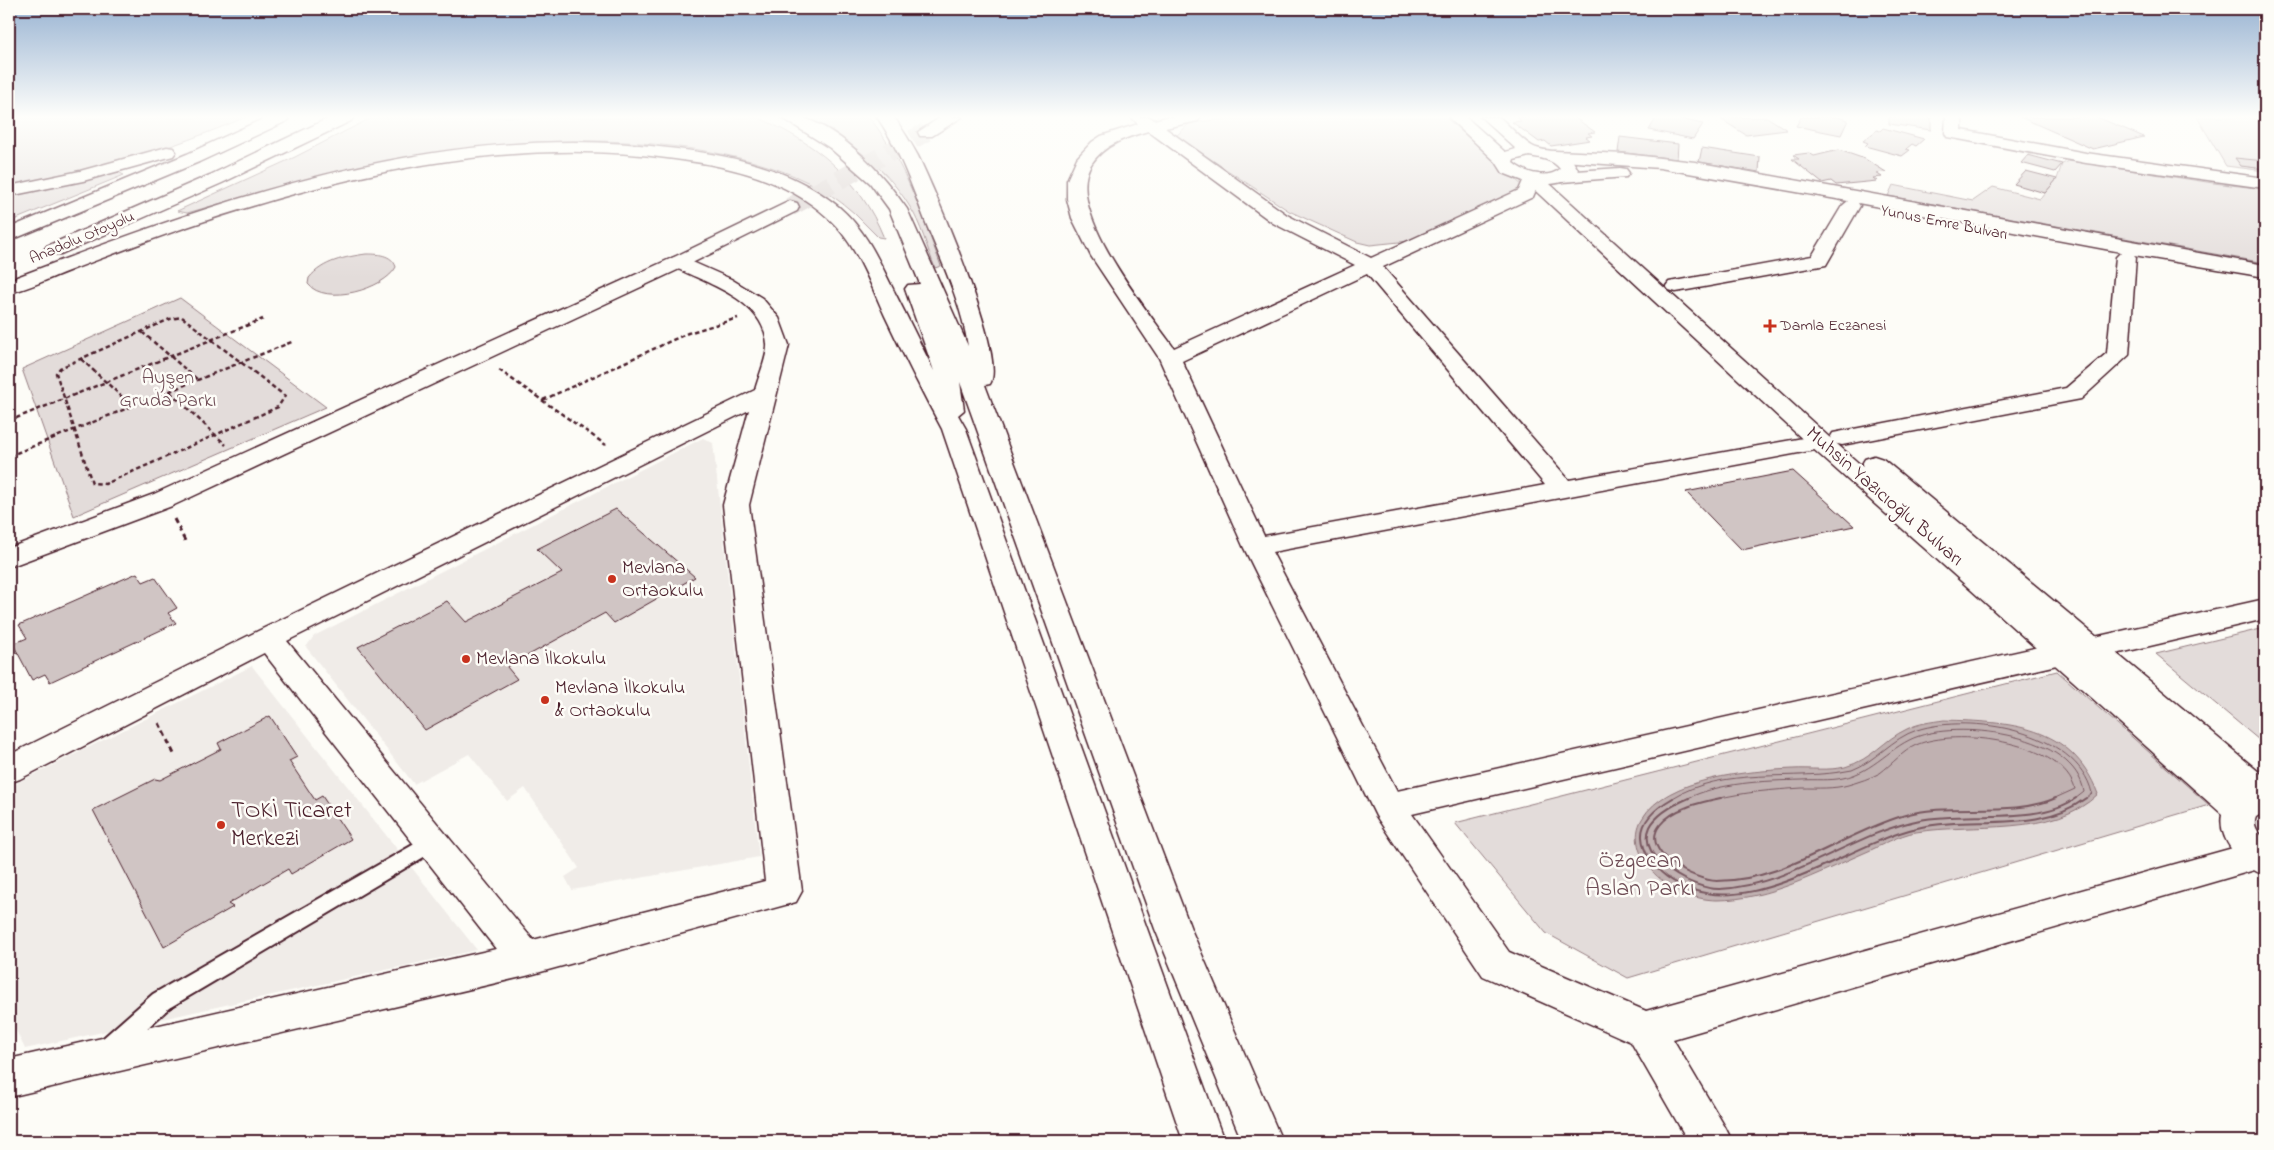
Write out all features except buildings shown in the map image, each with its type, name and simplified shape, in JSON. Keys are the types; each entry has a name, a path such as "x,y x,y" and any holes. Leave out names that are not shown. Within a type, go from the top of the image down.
{"main road":[{"path":"9,191 103,171"},
{"name":"Anadolu Otoyolu","path":"9,235 163,171"},
{"name":"Anadolu Otoyolu","path":"9,270 233,171"},
{"path":"9,287 201,216 346,175 369,171"},
{"path":"753,171 780,180 818,199 851,227 915,356 954,429 1203,1141"},
{"path":"849,171 872,198 896,243 949,381 954,429"},
{"path":"868,171 888,194 898,210 982,405 1173,929 1262,1141"},
{"path":"915,171 963,289 982,358 982,405"},
{"path":"1079,171 1075,189 1078,212 1093,245 1170,358 1256,546 1388,806 1496,964 1645,1029 1712,1141"},
{"path":"1213,171 1280,219 1370,265 1562,489"},
{"path":"1511,171 1532,178 1556,171"},
{"path":"1559,171 1831,440"},
{"name":"Yunus Emre Bulvarı","path":"1590,171 1653,172 1708,179 2265,282"},
{"path":"1705,171 1783,183 2265,271"},
{"path":"2177,171 2265,183"},
{"path":"1170,358 1527,193 1532,178"},
{"name":"Muhsin Yazıcıoğlu Bulvarı","path":"1532,178 1654,288 2075,651 2257,803"},
{"path":"1676,286 1820,261 1851,206"},
{"path":"9,558 163,500 679,262 790,207"},
{"path":"1256,546 2073,394 2118,355 2126,257"},
{"path":"9,1078 96,1060 526,959 784,891 736,505 778,345 771,324 763,310 748,298 679,262"},
{"path":"9,770 268,638 764,394"},
{"path":"1388,806 2265,609"},
{"path":"268,638 526,959"},
{"path":"1645,1029 2261,858 2245,840 2238,826 2238,815 2257,803"}],"lane":[{"path":"96,1060 162,1001 432,842"}],"path":[{"path":"543,400 688,333 763,310"},
{"path":"182,317 213,339 286,396 278,407 106,484 92,483 63,399 56,373 60,368 170,319 182,317"},
{"path":"9,420 263,319"},
{"path":"142,332 198,380"},
{"path":"9,456 294,341"},
{"path":"478,355 629,461"},
{"path":"81,359 133,407"},
{"path":"170,392 214,435 246,462"},
{"path":"148,700 175,756"}],"shaded area":[{"name":"Mevlana İlkokulu & Ortaokulu","path":"703,438 713,443 759,857 572,890 565,877 579,868 525,788 507,801 469,754 414,784 306,647 314,636"},
{"name":"TOKİ Ticaret Merkezi","path":"252,666 477,950 25,1049 9,1016 9,787"}],"green space":[{"path":"9,171 89,171 39,181 9,186"},
{"path":"265,171 345,171 187,213 177,211"},
{"path":"782,171 839,171 862,197 874,216 884,238 878,237 854,213 832,196 808,182"},
{"path":"881,171 902,171 911,188 941,266 935,268 914,214 900,192"},
{"path":"1228,171 1506,171 1524,187 1409,241 1370,245 1357,242 1289,211"},
{"path":"2060,171 2133,171 2265,189 2265,263 1888,196 1893,185 1973,201 1993,187 2040,199 2057,179"},
{"path":"118,172 124,175 9,222 9,195"},
{"path":"366,254 388,257 396,267 390,275 380,282 354,292 327,294 316,290 308,284 309,278 315,272 328,264 342,258"},
{"name":"Ayşen Gruda Parkı","path":"180,298 326,407 74,516 22,369"},
{"path":"2265,628 2265,745 2156,654"},
{"name":"Özgecan Aslan Parkı","path":"2057,671 2209,805 1628,978 1546,933 1455,823"}],"water":[{"path":"1944,720 2014,726 2055,740 2072,753 2087,771 2098,794 2080,808 2059,817 2036,823 1909,833 1792,884 1736,899 1717,900 1699,898 1681,892 1657,876 1643,859 1637,839 1642,819 1654,805 1670,794 1689,785 1710,779 1755,772 1845,767 1855,764 1907,729 1921,724"}],"tunnel":[{"path":"790,207 856,171"}],"place":[{"name":"Damla Eczanesi","path":"1770,326"},
{"name":"Mevlana Ortaokulu","path":"612,579"},
{"name":"Mevlana İlkokulu","path":"466,659"},
{"name":"Mevlana İlkokulu & Ortaokulu","path":"545,700"},
{"name":"TOKİ Ticaret Merkezi","path":"221,825"}]}
